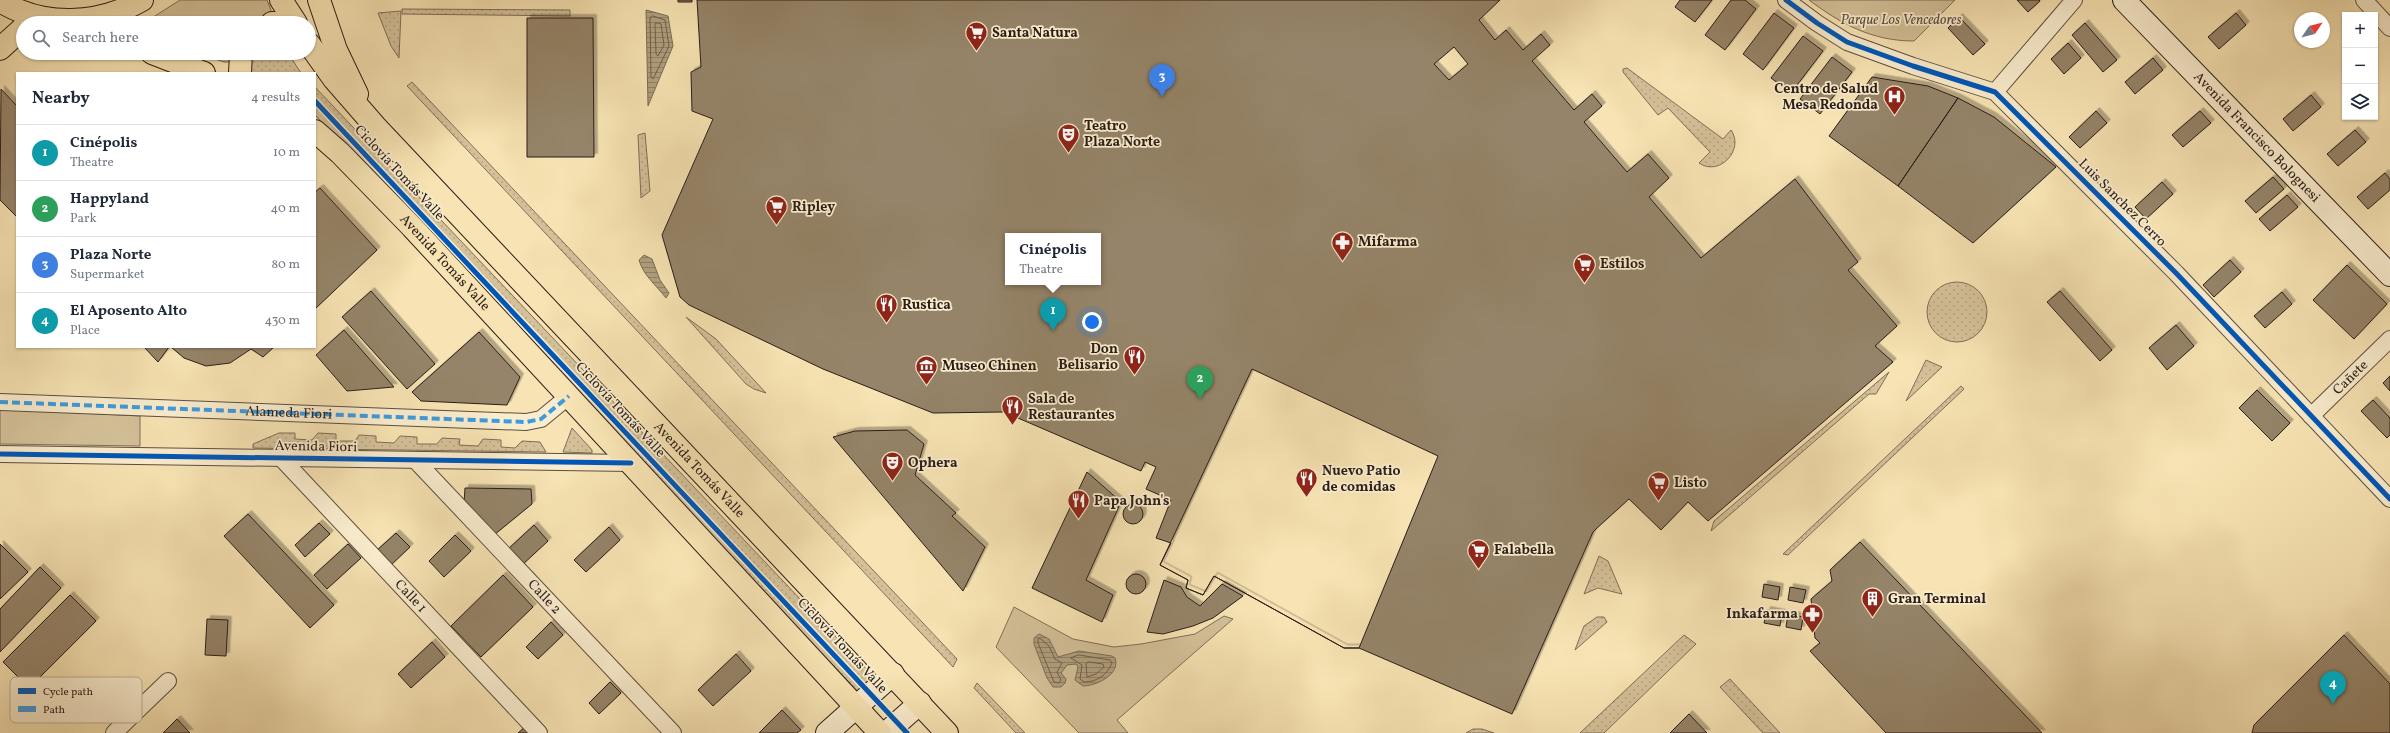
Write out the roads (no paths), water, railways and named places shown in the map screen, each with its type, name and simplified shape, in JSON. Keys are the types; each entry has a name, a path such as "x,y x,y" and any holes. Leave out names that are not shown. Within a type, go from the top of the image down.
{"main road":[{"path":"102,16 115,13 142,0"},
{"path":"281,0 291,16"},
{"path":"319,0 343,65 375,126"},
{"path":"0,1 21,16"},
{"path":"0,49 16,34"},
{"name":"Avenida Tomás Valle","path":"316,54 334,79 375,126 947,733"},
{"path":"170,60 201,72"},
{"path":"240,72 241,60"},
{"name":"Avenida Tomás Valle","path":"316,132 340,154 412,227 632,463 880,733"}],"street":[{"name":"Luis Sanchez Cerro","path":"1786,0 1817,23 1847,42 1914,66 1995,92 2176,274 2390,499"},
{"path":"1995,92 2074,0"},
{"name":"Avenida Francisco Bolognesi","path":"2124,0 2390,275"},
{"path":"2364,0 2390,28"},
{"name":"Cañete","path":"2311,416 2390,339"},
{"name":"Alameda Fiori","path":"0,402 526,422 541,419 569,396"},
{"name":"Avenida Fiori","path":"0,454 632,463"},
{"name":"Calle 1","path":"282,459 539,733"},
{"name":"Calle 2","path":"416,461 673,733"},
{"path":"827,733 893,674"},
{"path":"142,706 168,681"},
{"path":"886,733 920,703"},
{"path":"114,733 124,723"}],"water":[{"path":"646,10 668,16 673,46 648,106"},
{"path":"644,255 652,259 660,280 669,293 666,298 647,275 641,265 639,260"},
{"path":"1039,634 1049,639 1058,657 1079,651 1112,656 1115,658 1116,664 1114,670 1100,682 1083,686 1075,680 1078,667 1076,664 1067,665 1061,673 1066,679 1065,683 1061,687 1053,687 1047,678 1034,644 1034,638"}],"place":[{"name":"Santa Natura","path":"977,52"},
{"name":"Plaza Norte","path":"1162,97"},
{"name":"Centro de Salud Mesa Redonda","path":"1894,116"},
{"name":"Teatro Plaza Norte","path":"1068,154"},
{"name":"Ripley","path":"777,226"},
{"name":"Mifarma","path":"1342,262"},
{"name":"Estilos","path":"1584,284"},
{"name":"Rustica","path":"886,324"},
{"name":"Cinépolis","path":"1053,331"},
{"name":"Don Belisario","path":"1134,376"},
{"name":"Museo Chinen","path":"926,386"},
{"name":"Happyland","path":"1200,399"},
{"name":"Sala de Restaurantes","path":"1012,426"},
{"name":"Ophera","path":"893,482"},
{"name":"Nuevo Patio de comidas","path":"1306,498"},
{"name":"Listo","path":"1658,502"},
{"name":"Papa John's","path":"1079,520"},
{"name":"Falabella","path":"1479,570"},
{"name":"Gran Terminal","path":"1873,618"},
{"name":"Inkafarma","path":"1813,634"},
{"name":"El Aposento Alto","path":"2333,704"}],"park label":[{"name":"Parque Los Vencedores","path":"1901,20"}]}
